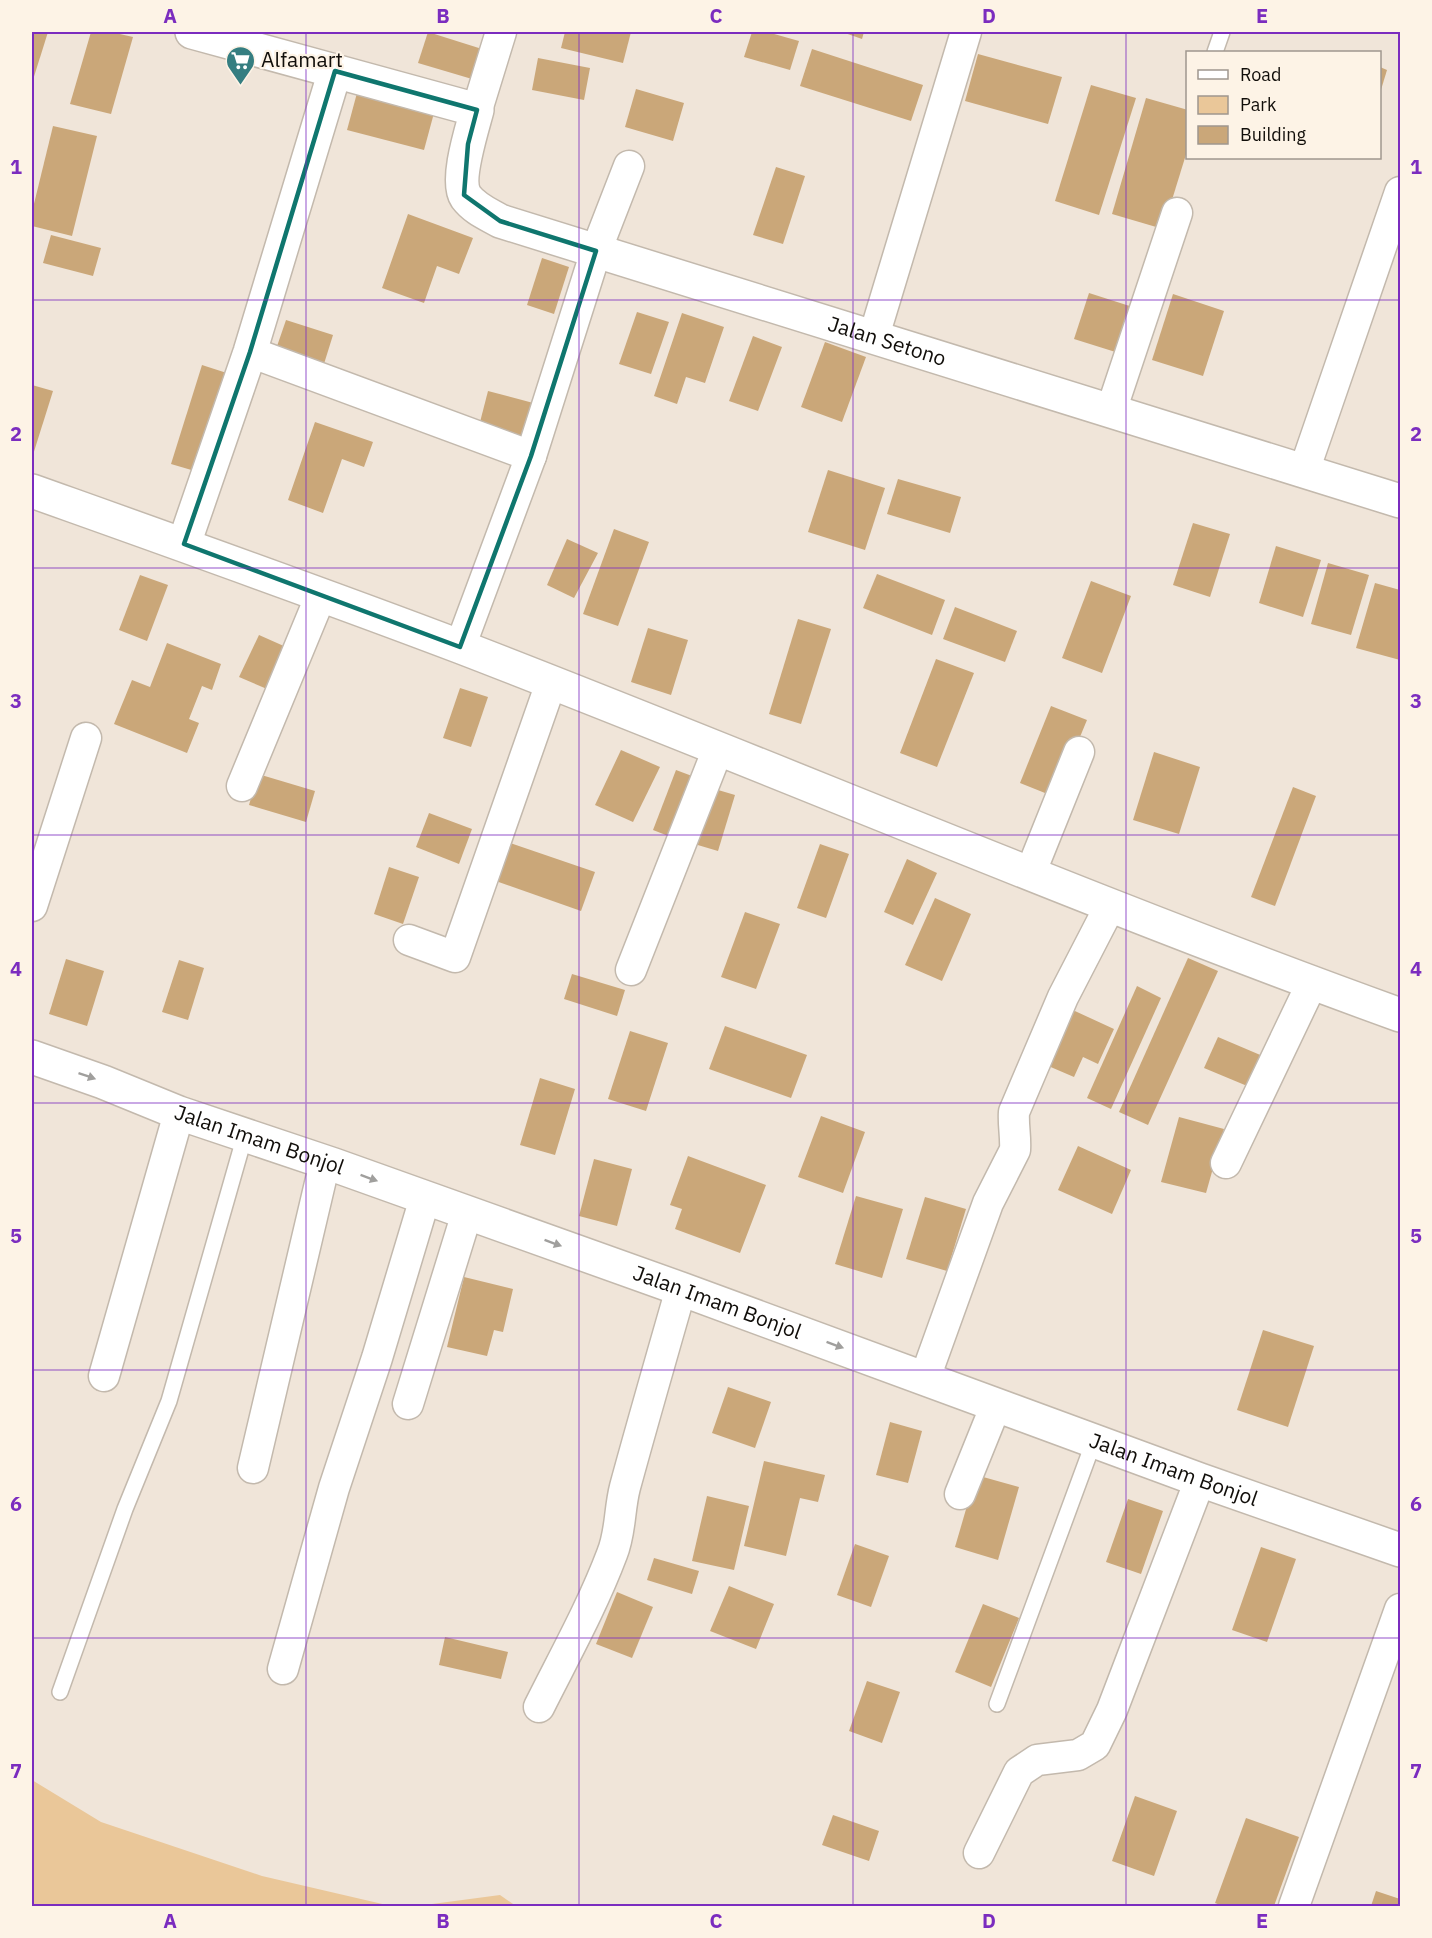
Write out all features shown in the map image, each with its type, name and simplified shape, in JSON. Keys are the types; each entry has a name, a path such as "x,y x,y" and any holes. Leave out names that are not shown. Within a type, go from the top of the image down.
{"street":[{"path":"192,32 228,36 335,71 477,110 501,32"},
{"path":"874,336 966,32"},
{"path":"184,544 250,352 335,71"},
{"name":"Jalan Setono","path":"477,110 468,144 463,178 464,195 477,209 500,221 1401,501"},
{"path":"460,647 531,456 596,251 629,166"},
{"path":"1304,471 1401,192"},
{"path":"1111,411 1177,213"},
{"path":"250,352 531,456"},
{"path":"32,491 184,544 460,647 1110,906 1401,1015"},
{"path":"242,786 321,595"},
{"path":"409,940 455,957 551,683"},
{"path":"32,906 86,738"},
{"path":"631,970 718,748"},
{"path":"1030,874 1079,752"},
{"path":"925,1378 988,1203 1015,1150 1016,1142 1012,1124 1014,1112 1063,997 1110,906"},
{"path":"1226,1163 1312,983"},
{"name":"Jalan Imam Bonjol","path":"32,1057 103,1082 179,1113 325,1162 681,1289 1200,1480 1399,1544"},
{"path":"104,1376 179,1113"},
{"path":"253,1468 325,1162"},
{"path":"283,1669 334,1488 377,1358 425,1198"},
{"path":"408,1404 467,1213"},
{"path":"539,1707 613,1553 621,1526 622,1498 681,1289"},
{"path":"960,1494 996,1405"},
{"path":"980,1852 1019,1772 1037,1760 1078,1755 1095,1745 1112,1710 1200,1480"},
{"path":"1294,1906 1401,1609"}],"lane":[{"path":"1215,51 1222,32"},
{"path":"60,1692 125,1509 169,1401 245,1135"},
{"path":"997,1704 1094,1442"}],"highlighted area":[{"path":"335,71 477,110 468,144 464,195 500,221 596,251 531,456 460,647 184,544 250,352"}],"green space":[{"path":"32,1780 101,1822 262,1876 391,1906 32,1906"},
{"path":"500,1895 516,1906 417,1906"}],"building":[{"path":"32,32 48,32 32,83"},
{"path":"91,32 111,32 133,37 111,114 70,104"},
{"path":"428,32 482,49 472,79 418,63"},
{"path":"565,32 631,32 623,63 561,48"},
{"path":"752,32 767,32 799,41 790,70 744,57"},
{"path":"842,32 864,32 862,39"},
{"path":"812,49 923,85 911,121 800,86"},
{"path":"978,54 1062,77 1048,124 965,101"},
{"path":"538,58 590,68 584,100 532,90"},
{"path":"1381,67 1387,70 1381,90"},
{"path":"1091,85 1136,98 1099,215 1055,201"},
{"path":"636,89 684,103 673,141 625,127"},
{"path":"357,93 434,113 424,150 347,130"},
{"path":"1146,98 1186,109 1186,154 1163,229 1112,214"},
{"path":"53,126 97,136 72,236 32,226 32,212"},
{"path":"776,167 805,176 783,244 753,235"},
{"path":"408,214 473,238 459,274 437,266 424,303 382,288"},
{"path":"51,235 101,248 93,276 43,263"},
{"path":"542,258 569,267 554,314 527,305"},
{"path":"1089,293 1139,309 1125,355 1074,339"},
{"path":"1173,294 1224,311 1203,376 1152,360"},
{"path":"637,312 669,322 651,374 619,364"},
{"path":"682,313 724,327 705,383 686,377 677,404 654,396"},
{"path":"286,320 333,335 323,367 275,352"},
{"path":"753,336 782,347 758,411 729,401"},
{"path":"825,342 866,357 842,422 801,407"},
{"path":"202,365 236,376 205,474 171,464"},
{"path":"32,385 53,391 32,458"},
{"path":"488,391 537,404 527,439 479,426"},
{"path":"315,422 373,442 364,467 342,459 323,513 288,500"},
{"path":"828,470 885,488 865,550 808,532"},
{"path":"898,479 961,497 950,533 887,514"},
{"path":"1193,523 1230,534 1210,597 1173,585"},
{"path":"614,529 649,542 618,626 583,614"},
{"path":"567,539 598,553 574,598 547,585"},
{"path":"1276,546 1321,560 1303,617 1259,603"},
{"path":"1328,563 1369,575 1351,635 1311,624"},
{"path":"877,574 945,600 932,635 863,608"},
{"path":"140,575 168,585 147,641 119,630"},
{"path":"1091,581 1131,596 1102,673 1062,658"},
{"path":"1375,583 1400,590 1400,660 1356,648"},
{"path":"955,607 1017,631 1005,662 943,639"},
{"path":"798,619 831,629 801,724 769,714"},
{"path":"648,628 688,640 671,695 631,682"},
{"path":"259,635 286,647 267,689 239,677"},
{"path":"167,643 221,664 212,690 202,686 189,719 199,723 187,753 114,724 132,680 150,687"},
{"path":"936,659 974,673 937,767 900,753"},
{"path":"460,688 488,697 471,747 443,738"},
{"path":"1051,706 1087,720 1055,797 1020,783"},
{"path":"621,750 660,767 633,822 595,805"},
{"path":"1154,752 1200,767 1179,834 1133,820"},
{"path":"676,770 700,779 676,839 653,830"},
{"path":"258,774 315,791 306,822 249,805"},
{"path":"708,787 735,795 718,851 691,843"},
{"path":"1293,787 1316,796 1275,906 1251,897"},
{"path":"429,813 472,829 459,864 416,847"},
{"path":"504,841 595,872 581,911 490,879"},
{"path":"820,844 849,854 826,918 797,908"},
{"path":"907,859 937,873 913,925 884,912"},
{"path":"389,867 419,877 403,924 374,914"},
{"path":"935,898 971,914 942,981 905,965"},
{"path":"745,912 780,924 756,989 721,977"},
{"path":"1188,958 1218,971 1148,1125 1119,1112"},
{"path":"66,959 104,971 87,1026 49,1014"},
{"path":"179,960 204,968 188,1020 162,1012"},
{"path":"572,974 625,990 617,1016 564,999"},
{"path":"1137,986 1161,998 1111,1109 1087,1098"},
{"path":"1064,1006 1114,1029 1098,1064 1083,1057 1074,1077 1039,1062"},
{"path":"725,1026 807,1055 791,1098 709,1069"},
{"path":"630,1031 668,1043 646,1111 608,1099"},
{"path":"1218,1037 1265,1057 1252,1088 1204,1068"},
{"path":"540,1078 575,1089 555,1155 520,1145"},
{"path":"821,1116 865,1132 843,1193 798,1177"},
{"path":"1179,1117 1224,1129 1206,1193 1161,1182"},
{"path":"1078,1146 1131,1170 1112,1214 1058,1190"},
{"path":"688,1156 766,1185 740,1253 675,1229 682,1209 670,1205"},
{"path":"594,1159 632,1169 617,1226 579,1216"},
{"path":"856,1196 903,1209 882,1278 835,1264"},
{"path":"925,1197 966,1209 947,1271 906,1259"},
{"path":"464,1277 513,1289 503,1332 494,1330 487,1356 447,1347"},
{"path":"1263,1330 1314,1346 1288,1427 1237,1410"},
{"path":"728,1387 771,1402 755,1448 712,1433"},
{"path":"890,1422 922,1431 908,1483 876,1475"},
{"path":"764,1461 825,1475 818,1502 800,1498 786,1556 744,1546"},
{"path":"976,1475 1019,1487 998,1560 955,1547"},
{"path":"707,1496 749,1506 734,1570 692,1561"},
{"path":"1128,1499 1163,1511 1141,1574 1106,1562"},
{"path":"855,1544 889,1556 871,1607 837,1595"},
{"path":"1261,1547 1296,1559 1267,1642 1232,1630"},
{"path":"654,1558 699,1571 692,1594 647,1580"},
{"path":"729,1586 774,1604 756,1649 710,1631"},
{"path":"617,1592 653,1607 632,1658 596,1644"},
{"path":"983,1604 1019,1618 991,1687 955,1672"},
{"path":"445,1637 508,1652 501,1679 439,1665"},
{"path":"867,1681 900,1692 882,1743 849,1731"},
{"path":"1135,1796 1177,1811 1154,1876 1112,1861"},
{"path":"833,1815 879,1831 869,1861 822,1845"},
{"path":"1246,1818 1299,1837 1274,1906 1223,1906 1215,1903"},
{"path":"1376,1891 1400,1899 1400,1906 1371,1906"}],"place":[{"name":"Alfamart","path":"240,86"}]}
